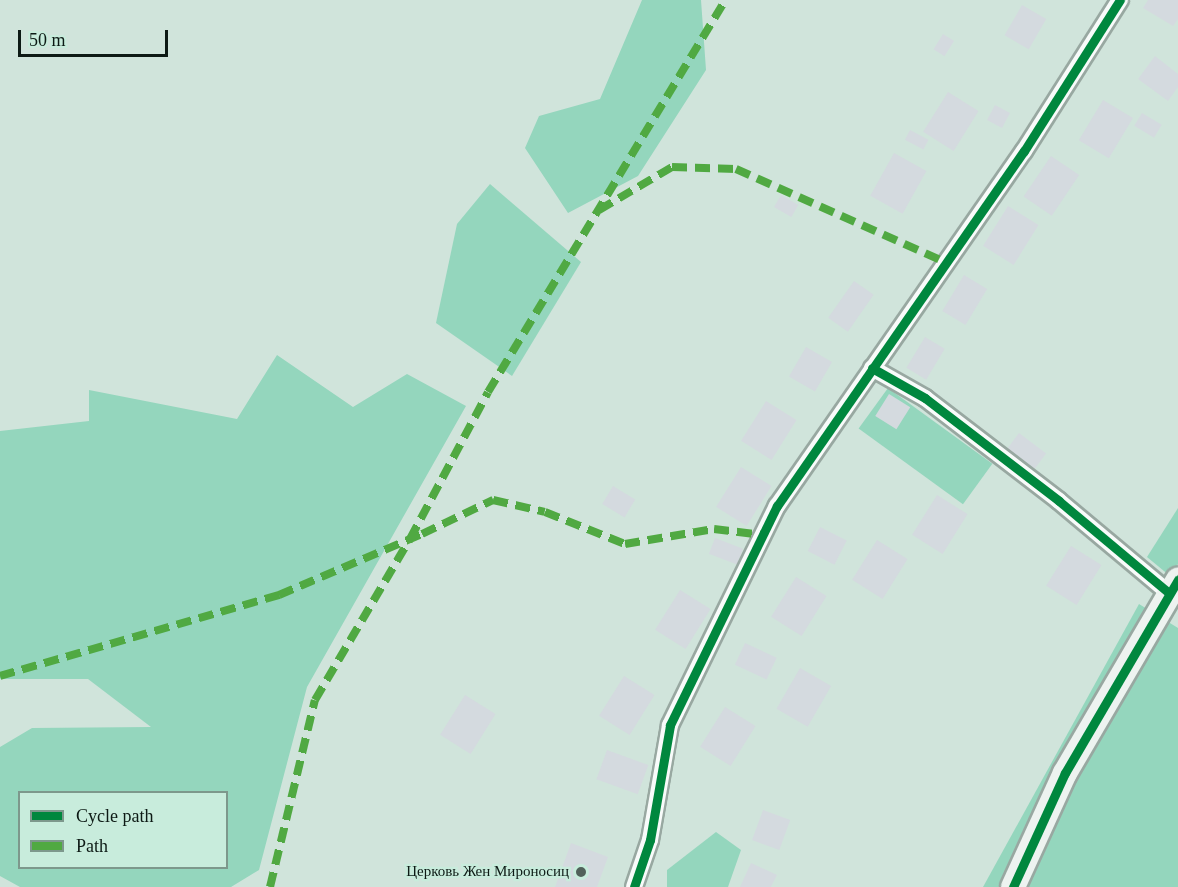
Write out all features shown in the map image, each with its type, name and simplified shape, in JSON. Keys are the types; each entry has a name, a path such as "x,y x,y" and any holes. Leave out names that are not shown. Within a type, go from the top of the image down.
{"street":[{"path":"634,887 650,840 670,725 777,506 1024,151 1120,0"},
{"path":"872,368 925,398 1173,587 1065,772 1013,887"}],"green space":[{"path":"642,0 701,0 706,70 638,176 568,213 525,148 539,116 600,99"},
{"path":"490,184 581,262 512,376 436,323 457,224"},
{"path":"277,355 353,407 407,374 466,406 307,687 259,870 231,887 20,887 0,876 0,747 32,728 151,727 88,679 0,679 0,431 89,421 89,390 237,419"},
{"path":"888,388 992,464 963,504 859,428"},
{"path":"1178,508 1178,564 1170,576 1147,557"},
{"path":"1139,604 1178,628 1178,887 983,887"},
{"path":"716,832 741,850 728,887 667,887 667,870"}],"building":[{"path":"1148,0 1178,0 1178,19 1173,26 1143,8"},
{"path":"1022,5 1046,19 1029,49 1004,35"},
{"path":"943,34 954,41 944,56 933,49"},
{"path":"1155,56 1178,74 1178,87 1168,101 1138,79"},
{"path":"948,92 979,111 954,151 923,132"},
{"path":"1103,100 1133,118 1109,158 1079,140"},
{"path":"995,105 1010,113 1002,128 987,120"},
{"path":"1142,113 1162,125 1154,138 1134,126"},
{"path":"910,130 929,140 923,150 905,140"},
{"path":"894,153 926,171 903,214 870,196"},
{"path":"1051,156 1079,175 1052,216 1024,197"},
{"path":"781,195 798,205 791,217 774,207"},
{"path":"1008,206 1039,225 1014,265 983,246"},
{"path":"964,275 987,289 966,325 942,311"},
{"path":"854,281 874,295 848,332 828,318"},
{"path":"925,337 945,349 926,380 906,368"},
{"path":"806,347 832,362 815,391 789,376"},
{"path":"889,394 910,407 896,429 875,416"},
{"path":"766,401 797,420 772,460 741,441"},
{"path":"1019,433 1046,453 1035,469 1008,448"},
{"path":"741,467 772,486 747,526 716,507"},
{"path":"613,486 635,499 624,517 602,504"},
{"path":"937,495 968,514 943,554 912,535"},
{"path":"820,527 847,541 834,565 808,551"},
{"path":"715,538 743,549 737,565 709,554"},
{"path":"877,540 908,559 883,599 852,580"},
{"path":"1071,546 1102,565 1077,605 1046,586"},
{"path":"796,577 827,596 802,636 771,617"},
{"path":"680,590 711,609 686,649 655,630"},
{"path":"745,643 777,658 767,680 735,665"},
{"path":"800,668 831,686 808,727 776,709"},
{"path":"624,676 655,695 630,735 599,716"},
{"path":"465,695 496,714 471,754 440,735"},
{"path":"725,707 756,726 731,766 700,747"},
{"path":"607,750 648,765 638,794 596,779"},
{"path":"763,810 790,820 779,850 752,840"},
{"name":"Церковь Жен Мироносиц","path":"571,843 608,857 597,887 555,887"},
{"path":"751,863 777,875 771,887 740,887"}],"marked path":[{"path":"270,887 315,700 410,539 488,392 725,0"},
{"path":"599,210 672,167 736,169 945,262"},
{"path":"0,676 279,595 422,534 493,500 545,512 625,544 714,529 763,535"}],"cycle path":[{"path":"634,887 650,840 670,725 777,506 1024,151 1120,0"},
{"path":"872,368 925,398 1059,501 1169,593"},
{"path":"1013,887 1065,773 1178,580"}],"place":[{"name":"Церковь Жен Мироносиц","path":"581,872"}]}
